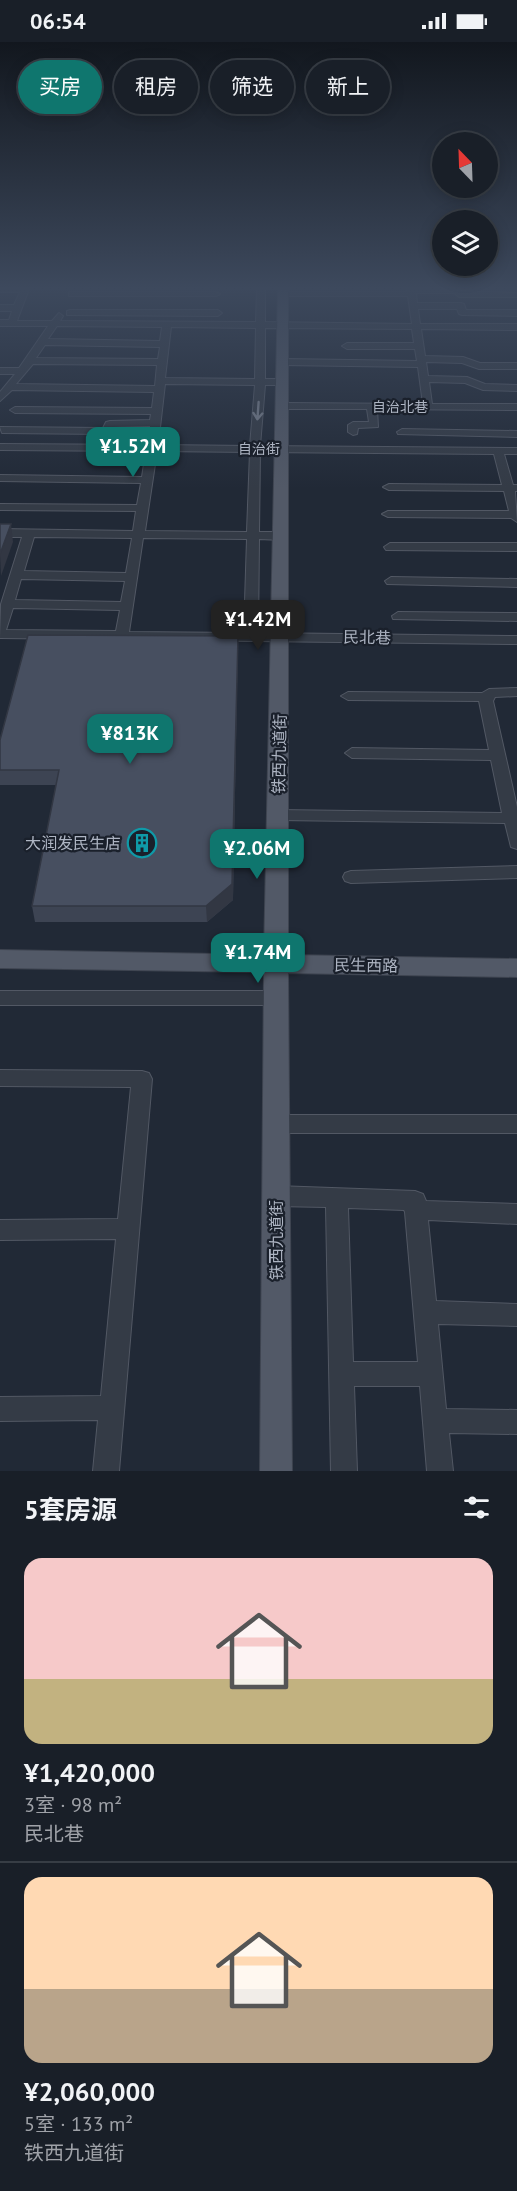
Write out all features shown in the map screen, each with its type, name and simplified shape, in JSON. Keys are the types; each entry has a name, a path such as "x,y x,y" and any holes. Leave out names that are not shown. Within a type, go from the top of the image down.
{"main road":[{"name":"铁西九道街","path":"276,1471 276,963 283,356"},
{"name":"民生西路","path":"0,959 517,968"}],"street":[{"path":"0,398 33,356"},
{"path":"122,635 152,448 163,356"},
{"path":"251,636 255,536 255,449 260,356"},
{"path":"421,356 428,407"},
{"path":"30,360 162,362"},
{"path":"8,387 260,382 283,372 422,361 463,360 478,366 517,366"},
{"path":"0,371 22,371"},
{"path":"424,379 467,380 483,387 517,388"},
{"name":"自治北巷","path":"283,406 372,407 400,419 428,407 517,407"},
{"path":"353,432 353,425 374,425 372,407"},
{"path":"15,410 157,411"},
{"path":"405,450 400,419 517,434"},
{"path":"2,430 106,431 110,424 155,423"},
{"name":"自治街","path":"0,447 517,451"},
{"path":"388,514 516,513 513,488 498,451"},
{"path":"0,471 102,473 99,480"},
{"path":"0,478 147,480"},
{"path":"389,487 513,488"},
{"path":"0,507 142,508"},
{"path":"0,533 282,536"},
{"path":"0,629 28,533"},
{"path":"390,547 517,547"},
{"path":"16,575 132,577"},
{"path":"391,581 517,583"},
{"path":"8,604 127,606"},
{"path":"398,616 517,617"},
{"name":"民北巷","path":"0,634 517,640"},
{"path":"517,692 489,693 486,701 514,818 517,843"},
{"path":"348,696 488,697"},
{"path":"352,753 498,755"},
{"path":"278,815 514,818"},
{"path":"351,877 517,872"},
{"path":"0,998 276,998"},
{"path":"0,1078 141,1079 105,1471"},
{"path":"276,1124 517,1124"},
{"path":"276,1196 415,1201 440,1471"},
{"path":"337,1197 344,1471"},
{"path":"415,1210 517,1214"},
{"path":"0,1230 128,1229"},
{"path":"425,1312 517,1315"},
{"path":"342,1374 431,1374"},
{"path":"0,1409 111,1408"},
{"path":"435,1421 517,1422"}],"building":[{"path":"0,524 11,524 0,554"},
{"name":"大润发民生店","path":"28,635 238,636 232,884 206,906 32,906 59,770 0,770 0,740"}],"place":[{"name":"大润发民生店","path":"142,843"}]}
